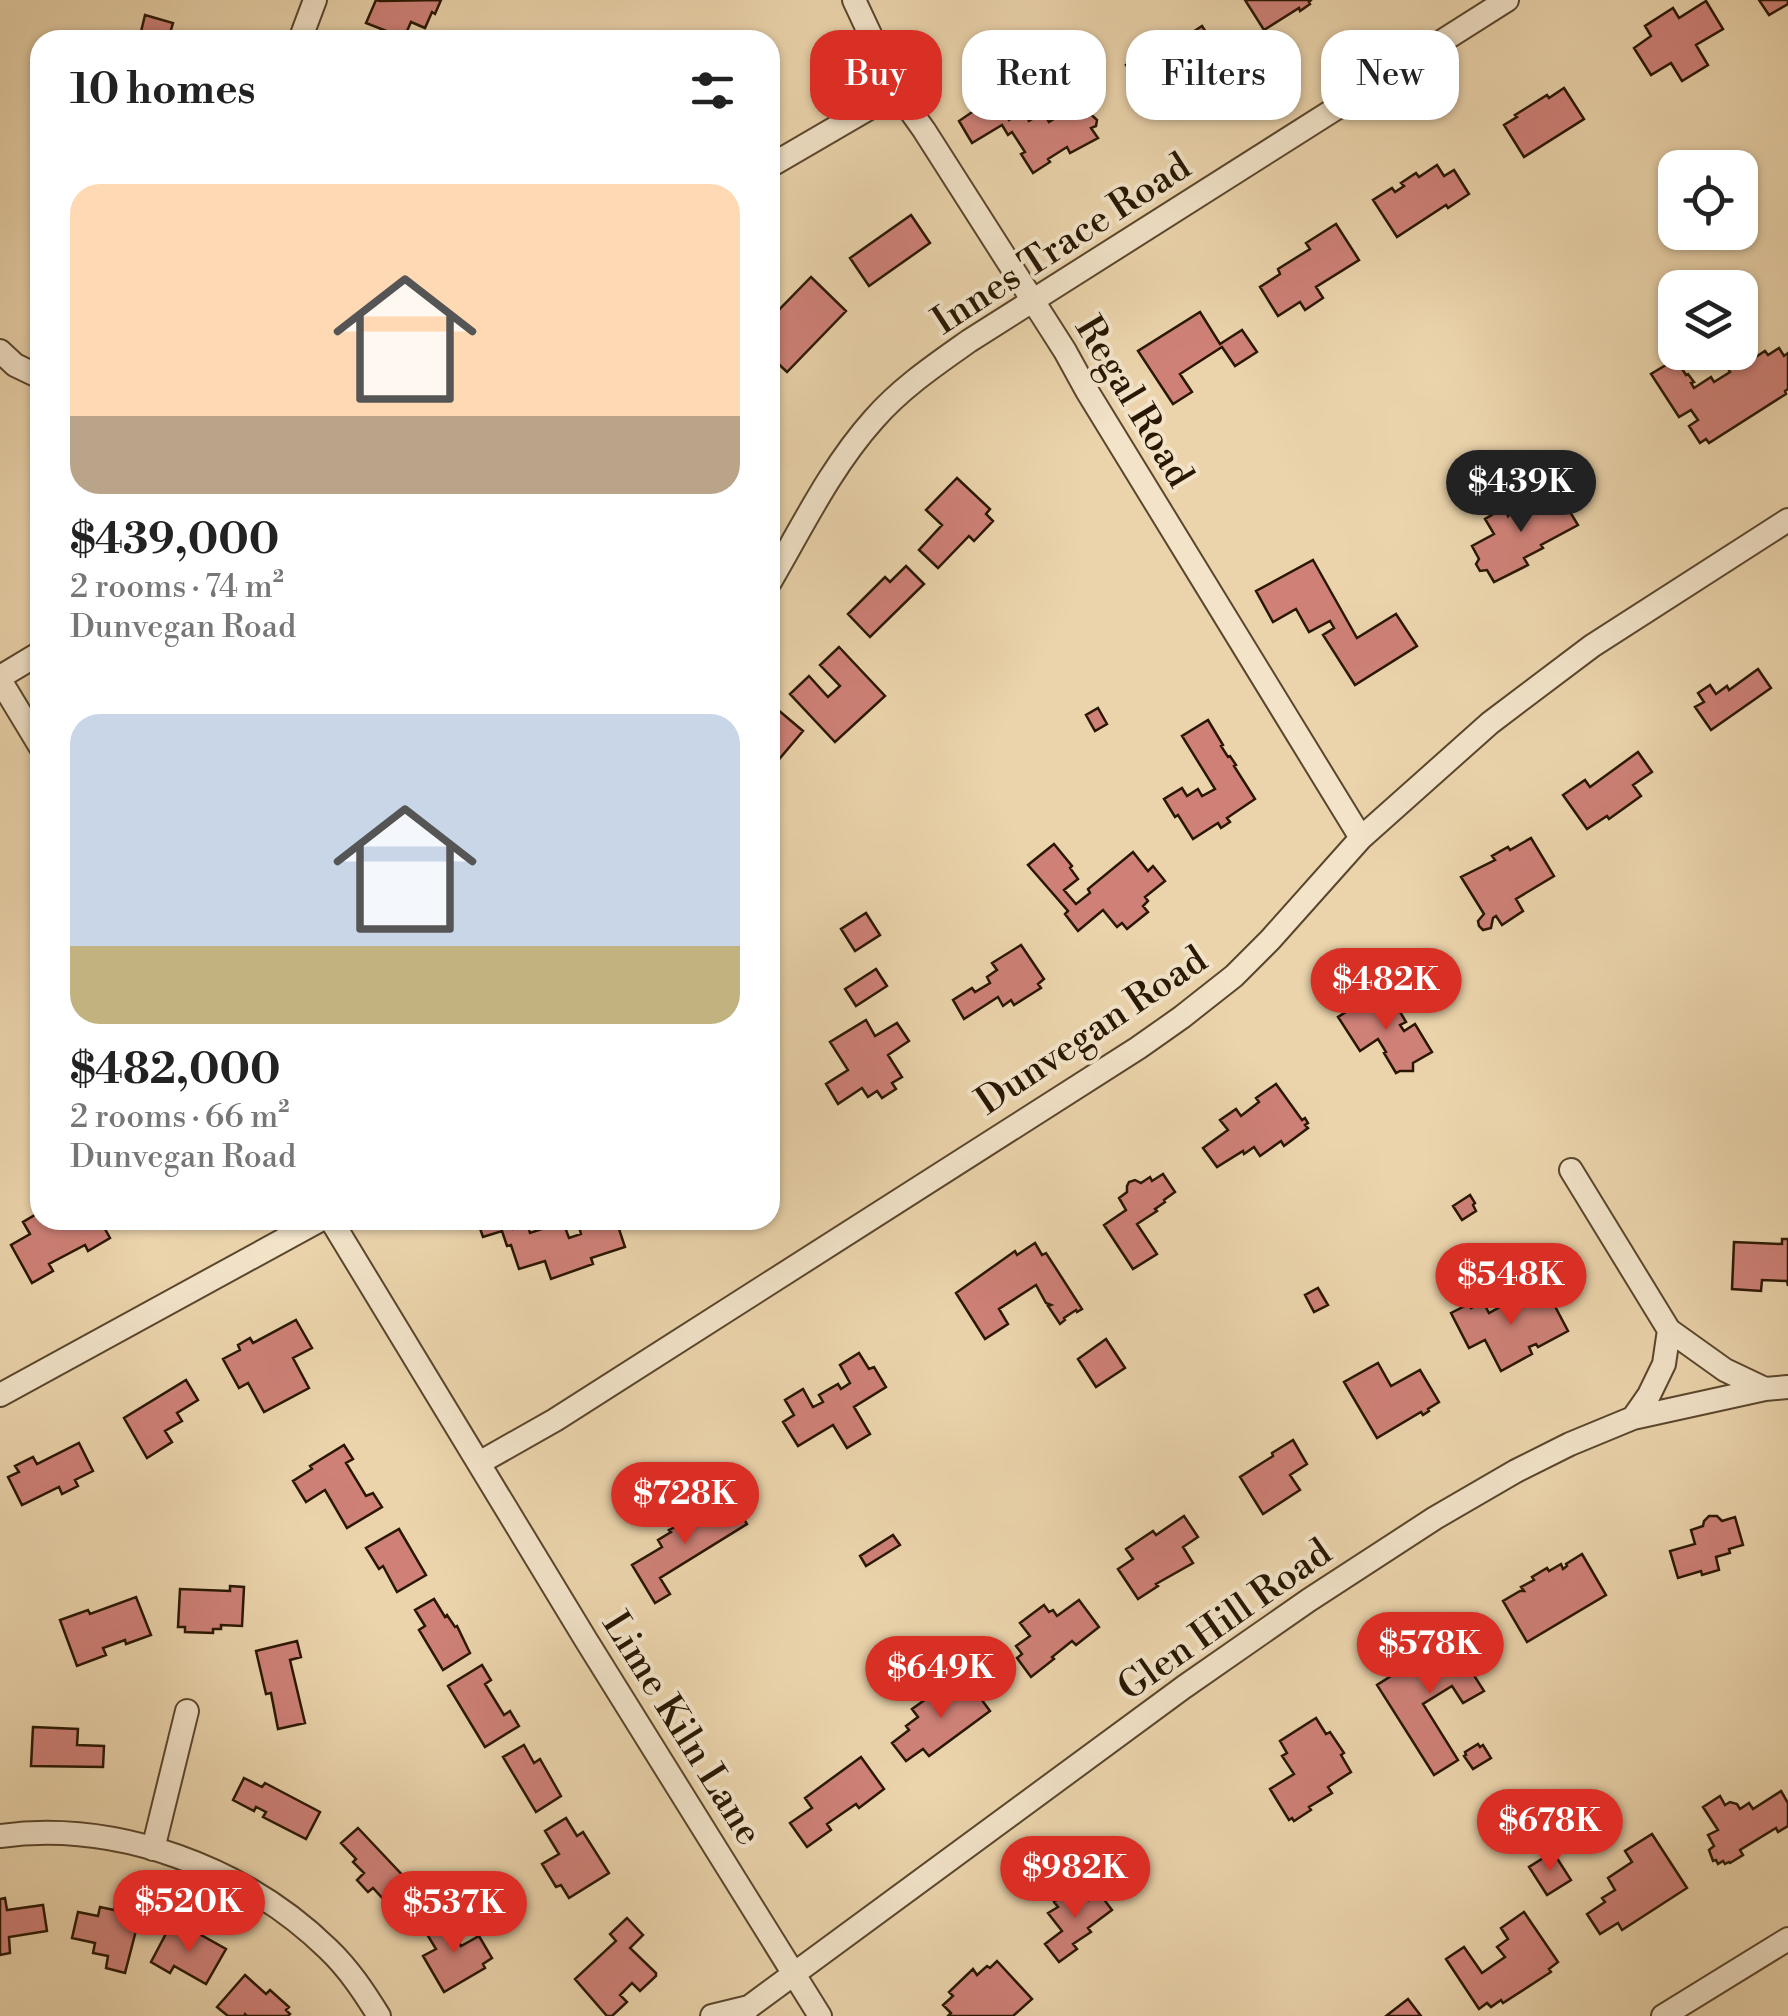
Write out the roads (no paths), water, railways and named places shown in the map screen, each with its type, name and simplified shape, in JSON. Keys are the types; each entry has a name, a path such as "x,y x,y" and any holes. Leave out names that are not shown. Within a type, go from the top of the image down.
{"street":[{"path":"304,30 315,0"},
{"name":"Regal Road","path":"854,0 868,30"},
{"name":"Innes Trace Road","path":"780,565 836,468 873,420 916,378 1507,0"},
{"path":"780,160 849,120"},
{"name":"Regal Road","path":"917,120 1033,301 1361,838"},
{"path":"0,352 30,372"},
{"name":"Dunvegan Road","path":"480,1463 556,1420 1182,1017 1246,964 1361,838 1475,736 1592,646 1788,520"},
{"path":"30,659 0,678 30,729"},
{"path":"1571,1170 1669,1330 1725,1370 1776,1388"},
{"path":"0,1395 302,1230"},
{"name":"Lime Kiln Lane","path":"337,1230 820,2016"},
{"path":"1633,1418 1664,1364 1669,1330"},
{"name":"Glen Hill Road","path":"712,2016 745,2011 1169,1698 1435,1518 1516,1471 1633,1418 1776,1388"},
{"path":"153,1849 187,1710"},
{"path":"0,1836 70,1834 109,1838 194,1862 248,1888 295,1920 330,1950 379,2016"},
{"path":"1664,2016 1788,1939"}]}
